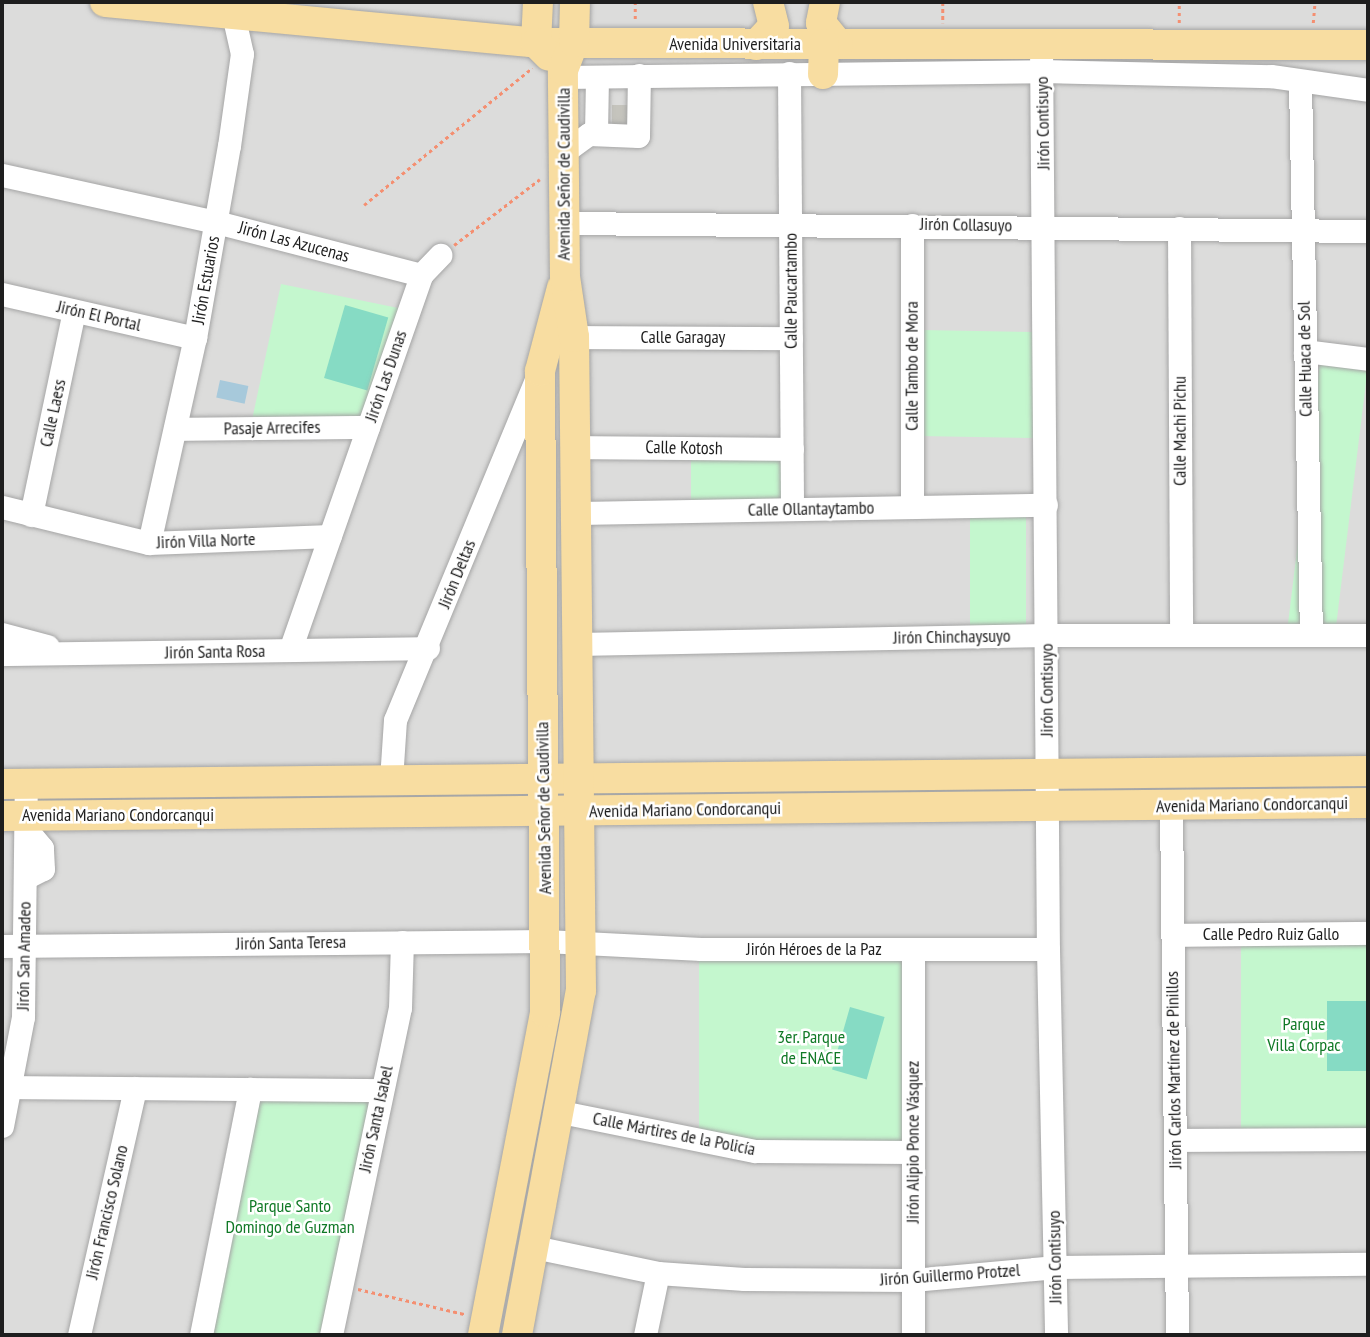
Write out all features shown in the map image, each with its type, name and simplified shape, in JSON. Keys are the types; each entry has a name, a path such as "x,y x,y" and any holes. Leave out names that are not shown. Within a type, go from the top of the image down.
{"main road":[{"name":"Avenida Universitaria","path":"104,2 233,15 280,10 332,13 549,64 574,42 757,45 828,54 1042,57 1368,45"},
{"name":"Avenida Señor de Caudivilla","path":"517,1335 580,1007 574,337 565,277 564,156 538,2"},
{"path":"574,42 575,2"},
{"path":"757,45 774,26 768,2"},
{"path":"825,2 821,23 828,54"},
{"name":"Avenida Señor de Caudivilla","path":"484,1327 543,1025 545,941 540,371 565,277"},
{"name":"Avenida Mariano Condorcanqui","path":"14,784 1368,771"},
{"name":"Avenida Mariano Condorcanqui","path":"27,819 1368,803"}],"street":[{"name":"Jirón Estuarios","path":"149,543 195,338 216,222 242,54 233,15"},
{"name":"Avenida Universitaria","path":"549,64 597,77 789,74 828,54"},
{"name":"Avenida Universitaria","path":"1042,57 1260,75 1300,83 1368,90"},
{"name":"Jirón Contisuyo","path":"1042,57 1048,949 1056,1335"},
{"name":"Calle Paucartambo","path":"789,74 792,509"},
{"path":"564,156 589,134 614,120 639,75"},
{"path":"597,77 614,120"},
{"name":"Calle Huaca de Sol","path":"1300,83 1311,635"},
{"name":"Jirón Las Azucenas","path":"2,175 216,222 421,275"},
{"name":"Jirón Collasuyo","path":"564,223 790,223 1368,231"},
{"name":"Calle Tambo de Mora","path":"912,225 912,507"},
{"name":"Calle Machi Pichu","path":"1179,228 1181,635"},
{"name":"Jirón Las Dunas","path":"290,650 421,275 440,255"},
{"name":"Jirón El Portal","path":"2,295 195,338"},
{"name":"Calle Laess","path":"31,515 75,311"},
{"name":"Calle Garagay","path":"574,337 791,338"},
{"path":"1305,351 1368,359"},
{"name":"Jirón Deltas","path":"391,780 395,720 428,648 540,371"},
{"name":"Pasaje Arrecifes","path":"175,429 368,427"},
{"name":"Calle Kotosh","path":"575,447 792,449"},
{"name":"Calle Ollantaytambo","path":"576,513 1046,505"},
{"name":"Jirón Villa Norte","path":"2,507 149,543 330,536"},
{"path":"2,635 77,654"},
{"name":"Jirón Chinchaysuyo","path":"577,644 1046,635 1368,635"},
{"name":"Jirón Santa Rosa","path":"2,654 428,648"},
{"name":"Jirón San Amadeo","path":"2,1126 23,1017 13,946 25,878 27,819 14,784"},
{"name":"Jirón Carlos Martínez de Pinillos","path":"1171,805 1177,1335"},
{"path":"25,878 43,869 42,848 27,819"},
{"name":"Calle Pedro Ruiz Gallo","path":"1173,935 1368,933"},
{"name":"Jirón Santa Teresa","path":"13,946 545,941 581,943"},
{"name":"Jirón Santa Isabel","path":"331,1335 400,1008 402,942"},
{"name":"Jirón Héroes de la Paz","path":"581,943 1048,949"},
{"name":"Jirón Alipio Ponce Vásquez","path":"913,949 913,1335"},
{"path":"11,1087 382,1090"},
{"name":"Jirón Francisco Solano","path":"79,1335 135,1088"},
{"path":"201,1335 250,1089"},
{"name":"Calle Mártires de la Policía","path":"561,1112 755,1151 913,1152"},
{"path":"1175,1140 1368,1139"},
{"name":"Jirón Guillermo Protzel","path":"534,1247 658,1273 744,1279 913,1280 1056,1267 1368,1264"},
{"path":"645,1335 658,1273"}],"path":[{"path":"364,205 549,64"},
{"path":"440,255 564,156"},
{"path":"341,1285 484,1327"}],"shaded area":[{"path":"2,2 1368,2 1368,1335 2,1335"}],"green space":[{"path":"281,284 403,309 363,421 252,420"},
{"path":"345,305 388,317 367,390 324,378"},
{"path":"921,330 1035,332 1033,438 919,436"},
{"path":"1320,363 1368,369 1335,631 1288,625"},
{"path":"691,457 785,457 785,506 691,506"},
{"path":"970,512 1026,512 1026,629 970,629"},
{"name":"Parque Villa Corpac","path":"1241,938 1368,938 1368,1133 1241,1133"},
{"name":"3er. Parque de ENACE","path":"905,955 905,1143 742,1140 699,1133 699,956"},
{"path":"1327,1001 1367,1001 1367,1071 1327,1071"},
{"path":"850,1007 885,1017 867,1079 832,1069"},
{"name":"Parque Santo Domingo de Guzman","path":"255,1098 372,1100 325,1335 208,1335"}],"water":[{"path":"220,380 248,386 245,404 216,398"}],"tunnel":[{"path":"612,116 629,116"}]}
